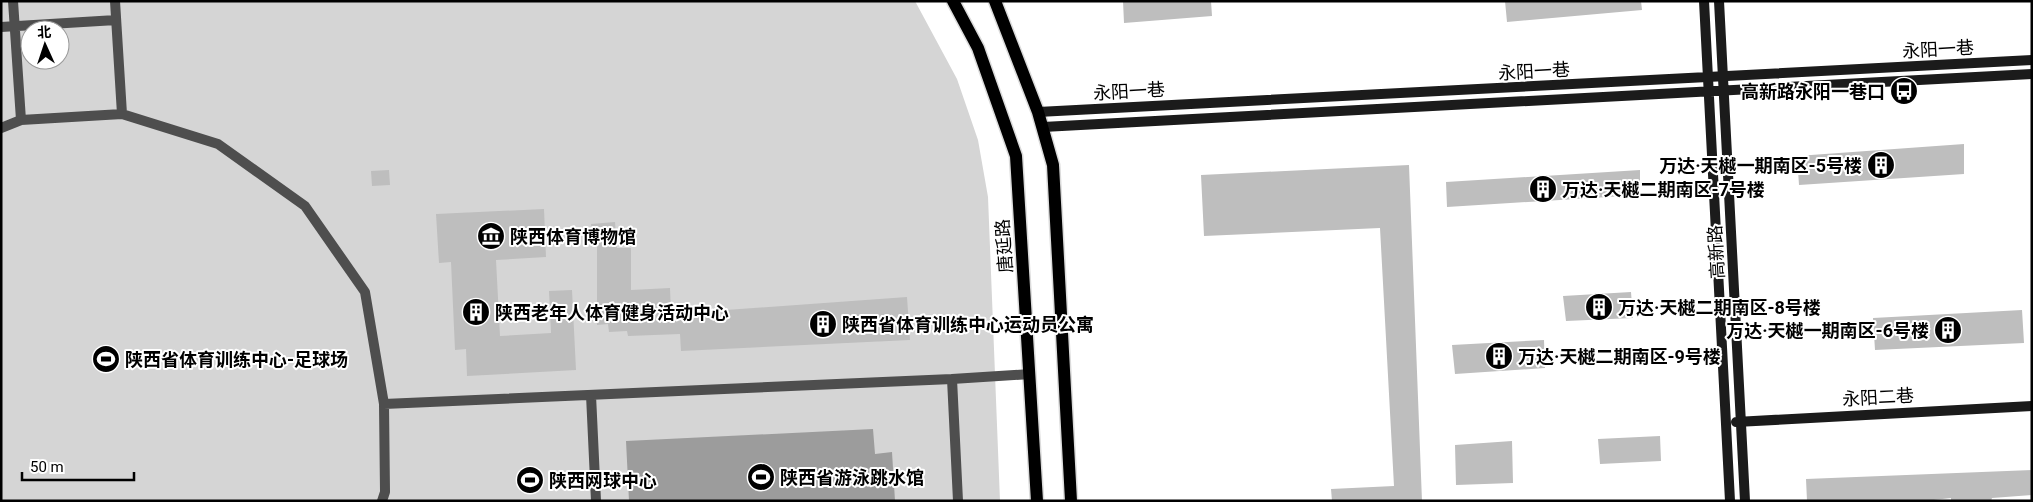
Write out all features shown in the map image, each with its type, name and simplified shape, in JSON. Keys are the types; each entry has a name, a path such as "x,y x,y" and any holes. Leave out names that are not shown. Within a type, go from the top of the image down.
{"main road":[{"name":"唐延路","path":"953,1 978,48 1016,156 1037,501"},
{"path":"995,1 1038,112 1053,165 1071,501"}],"street":[{"path":"13,1 21,120"},
{"path":"115,1 122,114"},
{"name":"高新路","path":"1704,1 1730,501"},
{"name":"高新路","path":"1719,1 1745,501"},
{"path":"1,27 116,20"},
{"name":"永阳一巷","path":"1038,112 2032,60"},
{"name":"永阳一巷","path":"1043,127 1725,92 2032,74"},
{"path":"1,128 21,120 122,114 218,144 304,206 365,292 384,404 385,492 382,501"},
{"path":"384,404 1030,374"},
{"path":"952,379 958,501"},
{"path":"591,395 596,501"},
{"name":"永阳二巷","path":"1726,422 2032,406"}],"shaded area":[{"path":"1,1 915,1 957,79 978,140 988,197 1000,501 1,501"},
{"name":"陕西省游泳跳水馆","path":"873,429 875,454 892,452 895,501 629,501 626,441"}],"building":[{"path":"1123,1 1211,1 1212,16 1124,23"},
{"path":"1505,1 1641,1 1642,10 1507,22"},
{"name":"万达·天樾一期南区-5号楼","path":"1964,144 1964,174 1799,185 1797,156"},
{"path":"1409,165 1422,501 1332,501 1331,489 1394,486 1380,228 1204,236 1201,175"},
{"path":"389,170 390,185 372,186 371,171"},
{"name":"万达·天樾二期南区-7号楼","path":"1640,170 1640,195 1447,207 1446,182"},
{"name":"陕西老年人体育健身活动中心","path":"544,209 546,257 496,260 500,336 551,333 549,291 572,290 576,370 467,376 466,349 455,350 451,262 439,263 436,214"},
{"path":"615,222 617,248 631,248 631,290 670,288 671,314 907,297 910,340 681,351 680,334 628,336 627,331 609,332 608,324 597,325 597,238 592,238 591,224"},
{"name":"万达·天樾二期南区-8号楼","path":"1631,292 1633,318 1566,321 1563,296"},
{"name":"万达·天樾一期南区-6号楼","path":"2022,310 2024,343 1875,350 1873,318"},
{"name":"万达·天樾二期南区-9号楼","path":"1544,340 1545,368 1455,374 1452,345"},
{"path":"1660,436 1661,461 1600,464 1598,439"},
{"path":"1512,441 1513,483 1456,485 1455,445"},
{"path":"2032,470 2032,495 1992,498 1991,501 1951,501 1951,498 1925,501 1807,501 1806,479"}],"place":[{"name":"高新路永阳一巷口","path":"1904,91"},
{"name":"万达·天樾一期南区-5号楼","path":"1881,165"},
{"name":"万达·天樾二期南区-7号楼","path":"1543,189"},
{"name":"陕西体育博物馆","path":"491,236"},
{"name":"万达·天樾二期南区-8号楼","path":"1599,307"},
{"name":"陕西老年人体育健身活动中心","path":"476,312"},
{"name":"陕西省体育训练中心运动员公寓","path":"823,324"},
{"name":"万达·天樾一期南区-6号楼","path":"1948,330"},
{"name":"万达·天樾二期南区-9号楼","path":"1499,356"},
{"name":"陕西省体育训练中心-足球场","path":"106,359"},
{"name":"陕西省游泳跳水馆","path":"761,477"},
{"name":"陕西网球中心","path":"530,480"}]}
